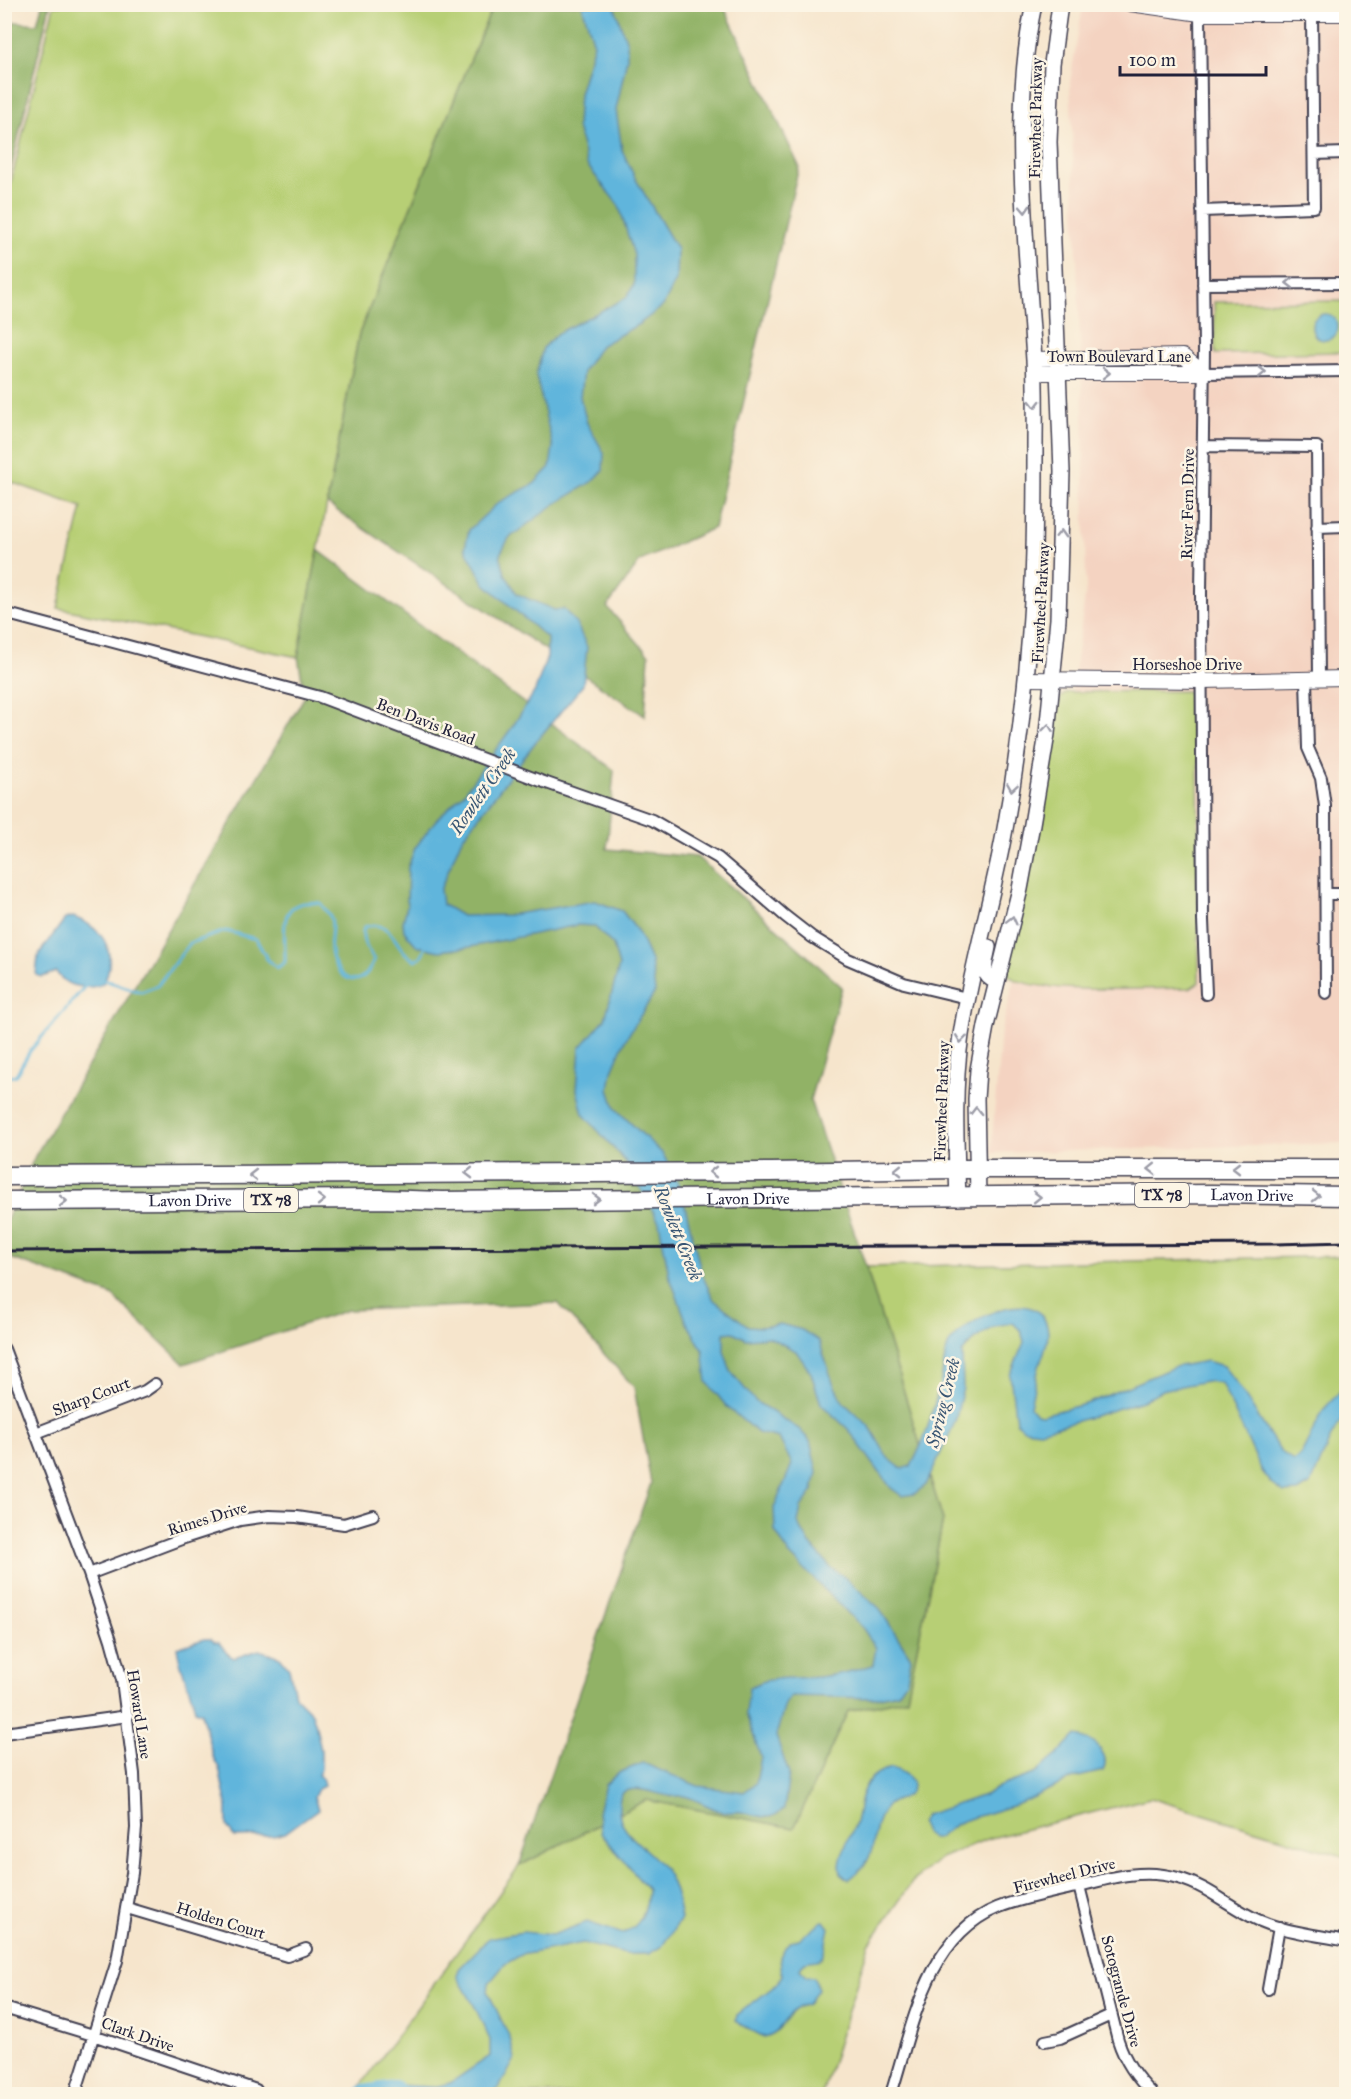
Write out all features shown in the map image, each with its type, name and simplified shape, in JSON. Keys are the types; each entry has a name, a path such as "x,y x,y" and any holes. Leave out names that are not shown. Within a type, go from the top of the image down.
{"main road":[{"name":"Firewheel Parkway","path":"958,1198 956,1081 967,998 1006,826 1027,679 1035,544 1034,366 1024,190 1023,116 1027,38 1034,4"},
{"name":"Firewheel Parkway","path":"978,1197 978,1070 1020,889 1047,735 1053,680 1062,529 1062,471 1049,131 1052,64 1060,4"},
{"path":"997,982 988,978 985,973 1004,870 1006,826"},
{"path":"1104,1196 1127,1187 1198,1184 1207,1179 1210,1168"},
{"name":"Lavon Drive","path":"4,1176 1347,1168"},
{"name":"Lavon Drive","path":"4,1202 1347,1196"}],"street":[{"path":"1130,4 1200,14 1312,13 1329,9 1347,14"},
{"path":"1202,211 1314,207 1312,13"},
{"name":"River Fern Drive","path":"1200,14 1204,373 1201,593 1203,920 1206,994"},
{"path":"1314,154 1347,153"},
{"path":"1203,284 1347,283"},
{"name":"Town Boulevard Lane","path":"1034,366 1204,373 1347,371"},
{"path":"1203,446 1317,447 1317,527 1308,748 1321,778 1326,806 1326,993"},
{"path":"1317,527 1347,526"},
{"name":"Ben Davis Road","path":"4,613 320,697 541,781 652,820 700,846 737,873 812,937 848,958 904,983 967,998"},
{"name":"Horseshoe Drive","path":"1027,679 1202,681 1347,678"},
{"path":"1326,894 1347,894"},
{"name":"Howard Lane","path":"4,1349 89,1574 122,1680 134,1774 136,1828 117,1960 75,2094"},
{"name":"Sharp Court","path":"36,1433 145,1391 155,1384"},
{"name":"Rimes Drive","path":"89,1574 184,1538 240,1520 269,1516 297,1517 344,1524 373,1515"},
{"path":"4,1733 128,1716"},
{"name":"Firewheel Drive","path":"891,2094 930,1975 944,1950 980,1917 996,1909 1126,1875 1166,1875 1198,1885 1260,1922 1347,1941"},
{"name":"Sotogrande Drive","path":"1079,1886 1118,2040 1128,2064 1138,2079 1153,2094"},
{"name":"Holden Court","path":"126,1908 287,1956 306,1949"},
{"path":"1268,1989 1279,1927"},
{"name":"Clark Drive","path":"4,2008 93,2035 256,2090 258,2094"},
{"path":"1045,2041 1060,2038 1111,2015"}],"shaded area":[{"path":"1083,5 1346,5 1346,1143 991,1153 1001,1032 1051,842 1086,589 1083,412 1070,82"}],"green space":[{"path":"42,5 50,5 5,193 5,21 37,24"},
{"path":"54,5 493,5 359,334 298,657 58,608 82,507 5,480 5,207"},
{"path":"493,5 723,5 799,166 714,528 640,561 607,607 649,655 645,716 327,504 359,334"},
{"path":"1346,301 1346,352 1215,354 1214,302"},
{"path":"318,550 614,770 607,849 697,857 842,987 810,1100 866,1267 943,1520 907,1698 848,1711 794,1828 646,1800 519,1866 651,1483 634,1387 558,1303 348,1310 184,1364 112,1295 5,1256 5,1224 35,1156 305,696 298,657"},
{"path":"1186,691 1195,695 1198,701 1199,982 1190,988 1096,989 1044,986 1024,983 1011,977 1006,970 1039,809 1050,769 1060,698 1068,692"},
{"path":"1346,1256 1346,1857 1150,1798 987,1839 941,1858 913,1881 869,1944 822,2094 355,2094 519,1866 646,1800 794,1828 848,1711 907,1697 943,1520 866,1267"}],"water":[{"name":"Spring Creek","path":"582,5 614,5 627,43 627,58 616,110 622,150 635,178 677,249 676,280 663,306 639,324 600,346 583,371 580,397 587,423 604,453 603,471 593,481 555,504 509,538 500,554 505,574 517,594 554,610 564,609 577,625 587,647 583,685 534,744 461,840 440,890 442,904 462,916 509,915 595,901 622,911 638,932 651,961 655,992 624,1042 612,1071 609,1089 615,1108 663,1154 681,1190 702,1275 714,1300 748,1326 761,1327 780,1324 802,1330 819,1341 833,1383 843,1402 870,1427 888,1458 902,1469 911,1466 929,1424 949,1344 960,1332 986,1315 1016,1306 1029,1308 1040,1314 1047,1326 1047,1343 1030,1407 1036,1414 1042,1415 1089,1403 1174,1367 1207,1361 1223,1366 1236,1382 1280,1451 1294,1461 1301,1454 1324,1409 1346,1385 1346,1414 1332,1435 1311,1484 1298,1492 1284,1493 1272,1484 1262,1471 1221,1383 1206,1381 1162,1390 1142,1401 1081,1420 1040,1431 1024,1429 1016,1422 1010,1375 1024,1342 1021,1331 1013,1323 1005,1324 984,1332 962,1353 963,1388 955,1422 926,1485 914,1494 902,1496 891,1488 848,1429 821,1404 811,1373 796,1351 769,1337 746,1339 733,1332 724,1333 724,1351 731,1372 755,1401 799,1429 810,1441 817,1472 813,1491 801,1507 798,1523 810,1544 830,1567 879,1608 911,1658 907,1680 898,1693 874,1698 791,1696 785,1704 776,1736 789,1774 784,1809 773,1816 723,1812 694,1799 639,1789 621,1793 620,1819 631,1837 665,1870 676,1894 681,1919 662,1946 649,1954 625,1954 583,1943 521,1955 505,1964 489,1983 488,1992 510,2038 515,2059 499,2088 491,2094 367,2094 399,2085 433,2087 450,2083 490,2056 490,2040 457,1976 459,1969 489,1938 523,1932 552,1935 587,1922 623,1934 639,1921 645,1910 648,1890 601,1833 598,1812 605,1785 618,1773 643,1763 698,1786 744,1792 756,1783 761,1757 746,1714 749,1688 773,1679 825,1676 873,1665 876,1648 862,1627 789,1554 775,1531 774,1508 792,1464 779,1438 758,1433 727,1407 707,1382 703,1350 687,1323 669,1275 659,1222 626,1162 583,1114 577,1090 580,1048 605,1019 619,966 613,945 594,926 578,925 439,951 417,946 404,931 408,867 415,848 436,820 464,793 513,726 535,691 547,657 547,638 485,584 465,548 469,530 499,502 534,484 550,467 553,447 536,375 543,348 558,333 626,298 634,285 634,255 619,206 587,165 577,127 579,94 594,44"},
{"path":"1325,314 1334,318 1338,327 1334,336 1325,340 1316,336 1312,327 1316,318"},
{"path":"73,917 95,929 108,949 109,966 106,978 101,985 88,987 74,985 66,982 56,972 42,977 36,975 41,951 65,919"},
{"path":"204,1639 219,1643 234,1658 259,1650 280,1657 289,1668 295,1696 312,1713 321,1750 321,1769 318,1775 322,1778 324,1786 318,1789 314,1797 318,1809 285,1833 273,1836 234,1837 227,1826 227,1807 219,1768 213,1757 201,1712 195,1710 177,1648"},
{"path":"1075,1736 1087,1739 1102,1752 1105,1758 1103,1771 1074,1778 1016,1805 965,1820 938,1838 932,1838 925,1833 921,1824 925,1815 987,1794 998,1787 1034,1774"},
{"path":"892,1768 908,1777 912,1783 911,1790 906,1796 888,1805 883,1812 879,1819 870,1856 849,1879 843,1876 840,1862 856,1822 863,1791 873,1776"},
{"path":"824,1921 829,1928 821,1958 807,1961 800,1969 806,1977 814,1977 818,1989 808,2004 794,2011 777,2031 764,2037 741,2025 736,2020 737,2015 777,1984 782,1975 780,1957 786,1946"}],"waterway":[{"path":"101,979 141,992 157,986 190,943 226,931 256,939 267,959 277,968 285,962 285,928 289,911 296,905 306,903 320,903 330,916 334,961 338,970 350,979 356,980 363,977 374,960 364,940 364,927 374,925 382,927 415,960 421,957 426,946"},
{"path":"4,1078 16,1075 30,1051 86,985"},
{"name":"Rowlett Creek","path":"364,2094 395,2089"}],"railway":[{"path":"4,1251 1346,1242"}]}
